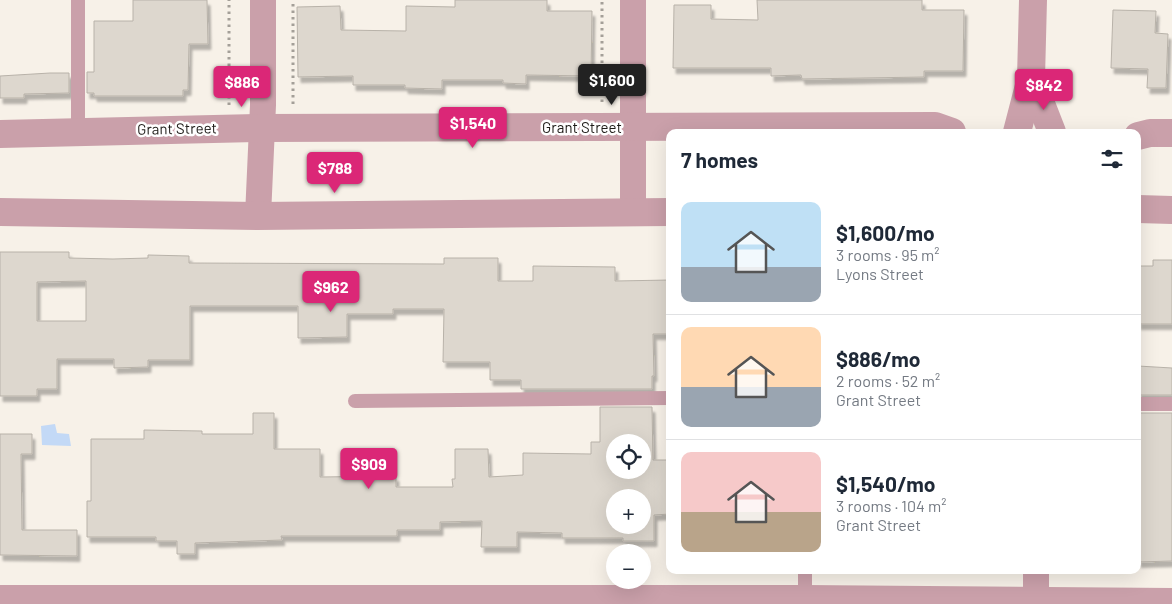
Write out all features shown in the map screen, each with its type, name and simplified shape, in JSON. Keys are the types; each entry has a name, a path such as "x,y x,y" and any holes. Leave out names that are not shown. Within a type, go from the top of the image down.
{"street":[{"path":"258,216 263,105 263,0"},
{"path":"633,0 633,212"},
{"path":"1019,129 1031,78 1033,0"},
{"path":"1031,78 1050,129"},
{"name":"Grant Street","path":"0,134 230,128 936,126 944,129"},
{"path":"1141,135 1150,133 1172,133"},
{"path":"1141,209 1172,210"},
{"path":"0,212 258,216 666,212"},
{"path":"1036,574 1036,602"},
{"path":"0,598 80,601 771,601 806,598 1036,602 1172,601"}],"lane":[{"path":"78,0 78,131"},
{"path":"355,401 666,398"},
{"path":"1141,404 1172,404"},
{"path":"805,574 806,598"}],"path":[{"path":"229,0 230,128"},
{"path":"292,109 293,0"},
{"path":"602,0 602,107"}],"water":[{"path":"55,424 57,433 69,434 71,446 42,445 41,426"}],"building":[{"path":"133,0 207,0 208,44 189,44 188,90 183,90 183,96 94,96 94,93 87,93 87,72 94,72 94,21 133,21"},
{"path":"455,0 547,0 547,11 592,11 591,76 526,75 526,84 503,83 503,80 442,80 442,89 405,88 405,85 353,85 353,76 298,77 297,7 340,6 341,30 406,31 406,6 455,7"},
{"path":"757,0 922,0 922,10 964,10 963,71 924,71 924,77 802,79 801,75 771,76 771,68 673,68 674,5 711,5 711,19 758,20"},
{"path":"1113,10 1156,11 1155,33 1168,34 1166,88 1147,88 1148,69 1111,68"},
{"path":"69,73 69,93 24,94 24,98 0,98 0,76"},
{"path":"0,252 69,252 69,258 113,259 148,258 148,255 189,256 189,263 444,264 444,258 498,258 498,281 533,281 533,266 615,267 615,281 666,280 666,334 653,334 654,376 652,376 652,389 521,389 521,380 490,380 490,362 443,362 444,309 393,309 393,314 347,314 347,337 298,338 298,306 190,306 190,360 148,360 148,367 114,368 114,359 57,359 57,389 37,389 37,396 0,396","holes":["86,281 86,321 37,321 37,282"]},
{"path":"1153,260 1172,260 1172,324 1141,324 1141,266 1153,266"},
{"path":"1141,366 1172,368 1172,395 1141,395"},
{"path":"600,407 652,407 653,460 666,460 666,514 654,515 654,541 623,541 623,538 562,538 562,533 517,532 517,547 481,547 482,521 440,522 440,530 397,530 397,536 281,536 282,540 195,543 195,554 177,554 177,541 156,541 156,537 87,537 87,501 91,501 91,439 144,439 144,430 202,431 202,434 253,434 253,413 274,413 274,449 320,449 320,477 396,476 396,487 453,487 452,479 455,479 455,449 488,449 489,477 523,475 523,453 591,454 591,442 600,442"},
{"path":"1141,413 1172,413 1172,561 1141,562"},
{"path":"0,434 32,434 32,454 21,454 22,530 77,530 77,556 0,555"}]}
